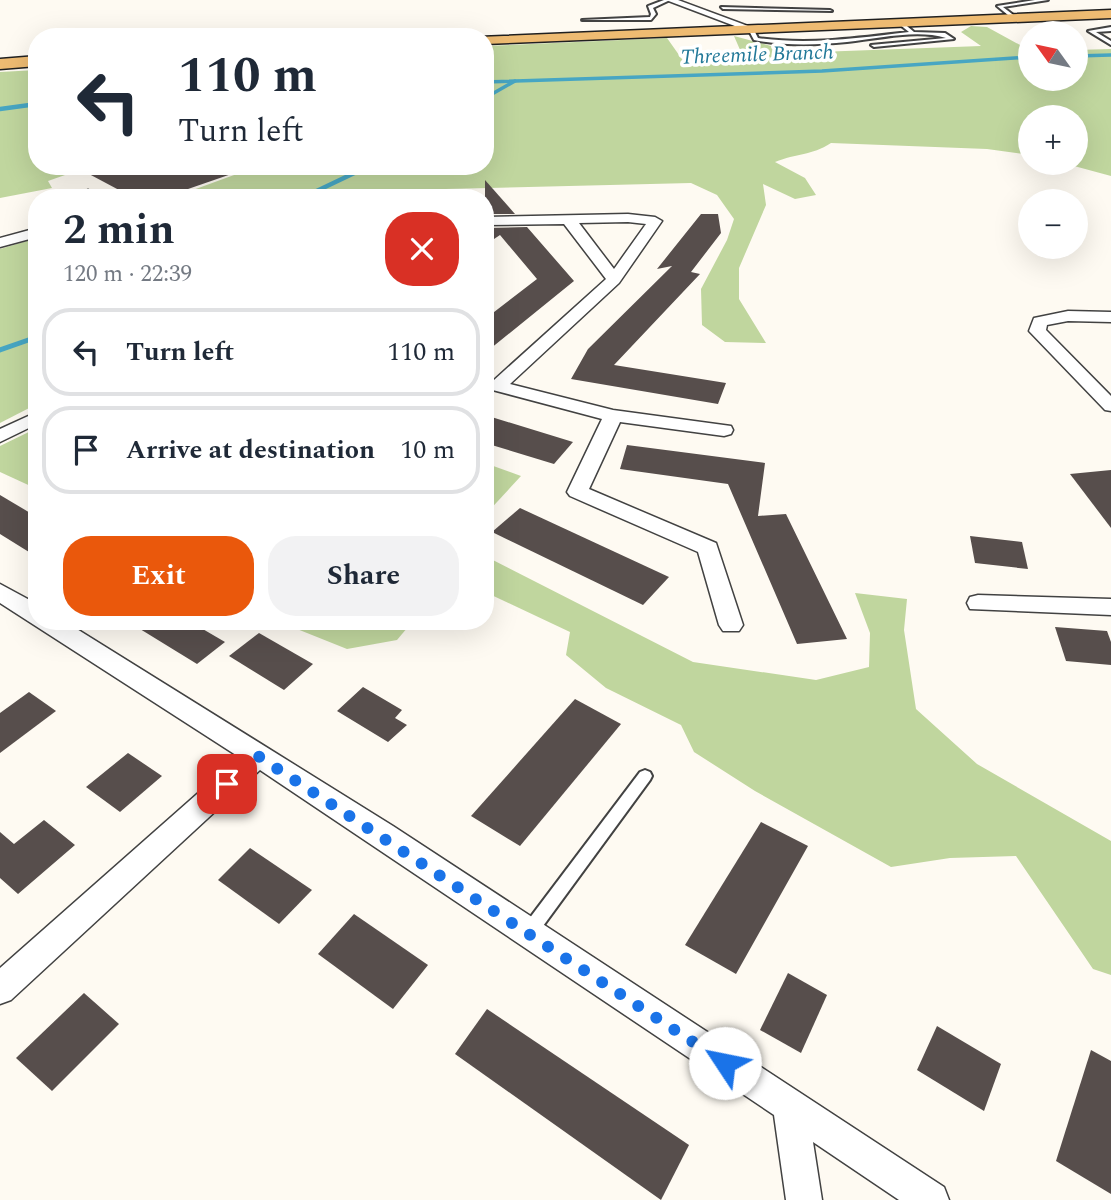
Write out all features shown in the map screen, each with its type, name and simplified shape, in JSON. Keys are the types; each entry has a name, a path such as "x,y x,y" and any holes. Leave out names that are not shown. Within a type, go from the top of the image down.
{"main road":[{"path":"494,39 751,29 907,28 1014,18 1111,15"},
{"path":"0,64 28,62"}],"street":[{"path":"669,0 751,29"},
{"path":"494,221 628,218 655,221 614,280 494,382"},
{"path":"569,220 614,280"},
{"path":"0,243 28,235"},
{"path":"1111,317 1068,316 1040,321 1037,331 1111,406"},
{"path":"494,386 613,416 724,430"},
{"path":"613,416 589,474 577,492 686,536 708,548 731,625"},
{"path":"0,436 28,422"},
{"path":"0,592 28,609"},
{"path":"978,603 1111,607"},
{"path":"60,630 529,933 931,1200"},
{"path":"0,989 258,756"},
{"path":"790,1106 804,1200"}],"lane":[{"path":"585,20 651,18 654,14 650,7 669,0"},
{"path":"1014,18 999,6 1023,1 1041,3 1046,0"},
{"path":"723,8 830,11"},
{"path":"751,29 756,39 783,43 853,39 907,28 942,34 951,39 880,45 853,39"},
{"path":"1111,29 1091,31 1111,43"},
{"path":"529,933 645,776"}],"green space":[{"path":"971,26 987,27 1018,44 1018,91 1088,91 1088,50 1111,49 1111,176 1088,170 1088,105 1018,105 1018,153 987,149 831,143 817,150 775,162 805,178 816,195 795,199 763,184 766,205 739,268 739,299 766,343 725,342 702,325 701,289 727,240 734,219 717,195 691,183 444,189 196,189 234,175 494,175 494,46 667,38 684,62 744,59 734,36 771,46 818,52 981,46 961,32"},
{"path":"28,70 28,175 65,175 48,181 52,188 28,189 28,193 0,198 0,72"},
{"path":"28,241 28,409 0,423 0,249"},
{"path":"28,432 28,485 0,472 0,446"},
{"path":"494,466 521,476 494,505"},
{"path":"494,561 693,662 816,680 869,667 870,633 855,593 907,599 904,630 916,709 977,764 1111,841 1111,975 1093,969 1016,856 950,858 891,867 755,791 694,752 681,725 606,688 566,655 570,632 494,596"},
{"path":"300,630 405,630 397,640 347,649"}],"building":[{"path":"91,175 229,175 188,189 117,189"},
{"path":"485,180 493,189 485,189"},
{"path":"494,190 515,214 494,214"},
{"path":"701,214 718,214 721,233 691,272 700,274 614,365 726,383 718,404 571,379 588,349 672,266 657,269"},
{"path":"527,227 574,281 494,346 494,312 537,279 500,235 494,239 494,228"},
{"path":"494,418 573,442 554,464 494,446"},
{"path":"627,445 765,463 758,516 786,514 847,639 797,644 728,484 620,469"},
{"path":"1111,470 1111,528 1070,474"},
{"path":"0,495 28,512 28,551 0,534"},
{"path":"520,508 669,577 643,605 494,533"},
{"path":"970,536 1022,542 1028,569 975,563"},
{"path":"1055,627 1107,631 1111,642 1111,665 1066,661"},
{"path":"142,630 204,630 225,642 197,664"},
{"path":"259,633 313,664 284,690 229,656"},
{"path":"363,687 402,710 395,718 407,725 388,742 337,711"},
{"path":"29,692 56,711 0,753 0,713"},
{"path":"575,699 621,724 520,846 471,816"},
{"path":"128,753 162,776 120,812 86,787"},
{"path":"44,820 75,845 18,894 0,878 0,832 14,844"},
{"path":"761,822 808,846 736,974 685,945"},
{"path":"250,848 312,890 279,924 218,880"},
{"path":"354,914 428,965 393,1009 318,954"},
{"path":"788,973 827,995 801,1053 760,1030"},
{"path":"84,993 119,1024 52,1091 16,1058"},
{"path":"487,1009 689,1145 661,1200 455,1054"},
{"path":"937,1026 1001,1064 984,1111 917,1070"},
{"path":"1091,1050 1111,1061 1111,1194 1056,1161"}],"waterway":[{"name":"Threemile Branch","path":"1088,56 1111,55"},
{"name":"Threemile Branch","path":"515,81 822,71 1018,58"},
{"name":"Threemile Branch","path":"494,82 515,81"},
{"path":"494,93 515,81"},
{"name":"Threemile Branch","path":"0,109 28,105"},
{"path":"321,189 350,175"},
{"path":"0,350 28,340"}],"route":[{"path":"227,784 258,756 383,835 725,1063"}]}
